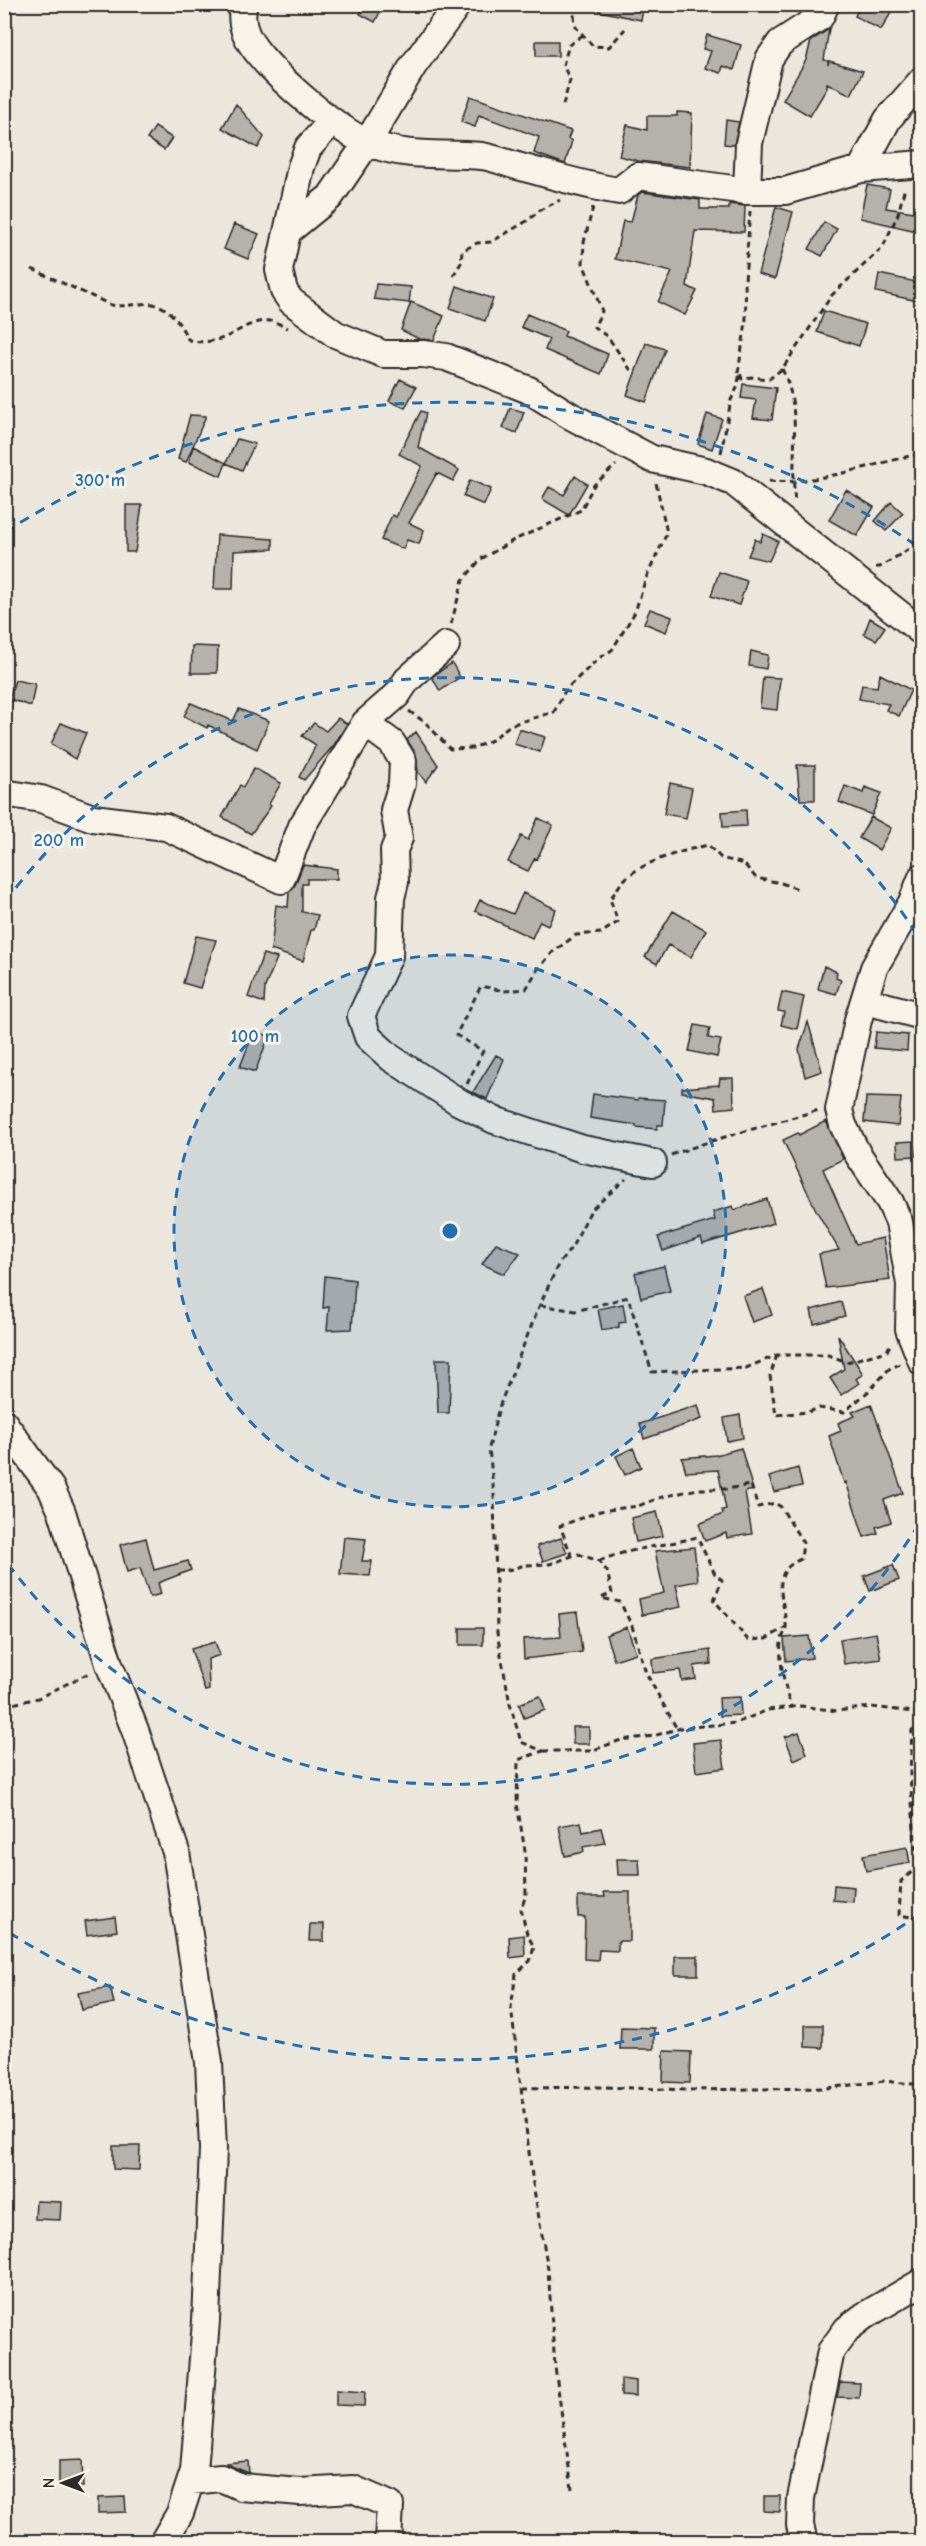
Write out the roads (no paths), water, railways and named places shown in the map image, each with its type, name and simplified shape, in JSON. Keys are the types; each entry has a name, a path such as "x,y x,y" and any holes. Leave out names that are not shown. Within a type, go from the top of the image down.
{"street":[{"path":"244,4 245,32 268,66 332,121 367,143 416,155 483,156 619,191 638,176 749,191 785,191 861,169 916,165"},
{"path":"286,232 330,197 367,143 413,66 458,4"},
{"path":"749,191 749,143 769,59 780,43 820,17 826,4"},
{"path":"861,169 888,119 921,80"},
{"path":"332,121 308,148 301,167 286,232 279,270 284,291 291,301 326,329 383,354 423,354 446,357 529,390 569,415 652,459 725,478 894,608 921,632"},
{"path":"4,793 41,799 93,818 165,827 281,879 302,826 365,723 397,695 407,680 446,645"},
{"path":"365,723 392,744 403,761 402,784 394,810 399,838 394,850 395,882 390,898 389,956 362,1016 369,1037 390,1058 494,1120 528,1133 583,1149 653,1163"},
{"path":"920,1359 909,1329 913,1303 899,1222 890,1202 857,1153 843,1125 839,1110 858,1020 866,1001 874,968 912,902 921,878"},
{"path":"886,945 921,922"},
{"path":"866,1001 921,1016"},
{"path":"4,1422 51,1488 63,1512 109,1664 135,1730 176,1852 209,2062 213,2149 206,2310 194,2471 175,2525 163,2541"},
{"path":"804,2541 800,2525 801,2498 831,2351 847,2330 864,2316 921,2282"},
{"path":"191,2481 220,2478 241,2487 300,2492 353,2489 390,2505 388,2541"}]}
